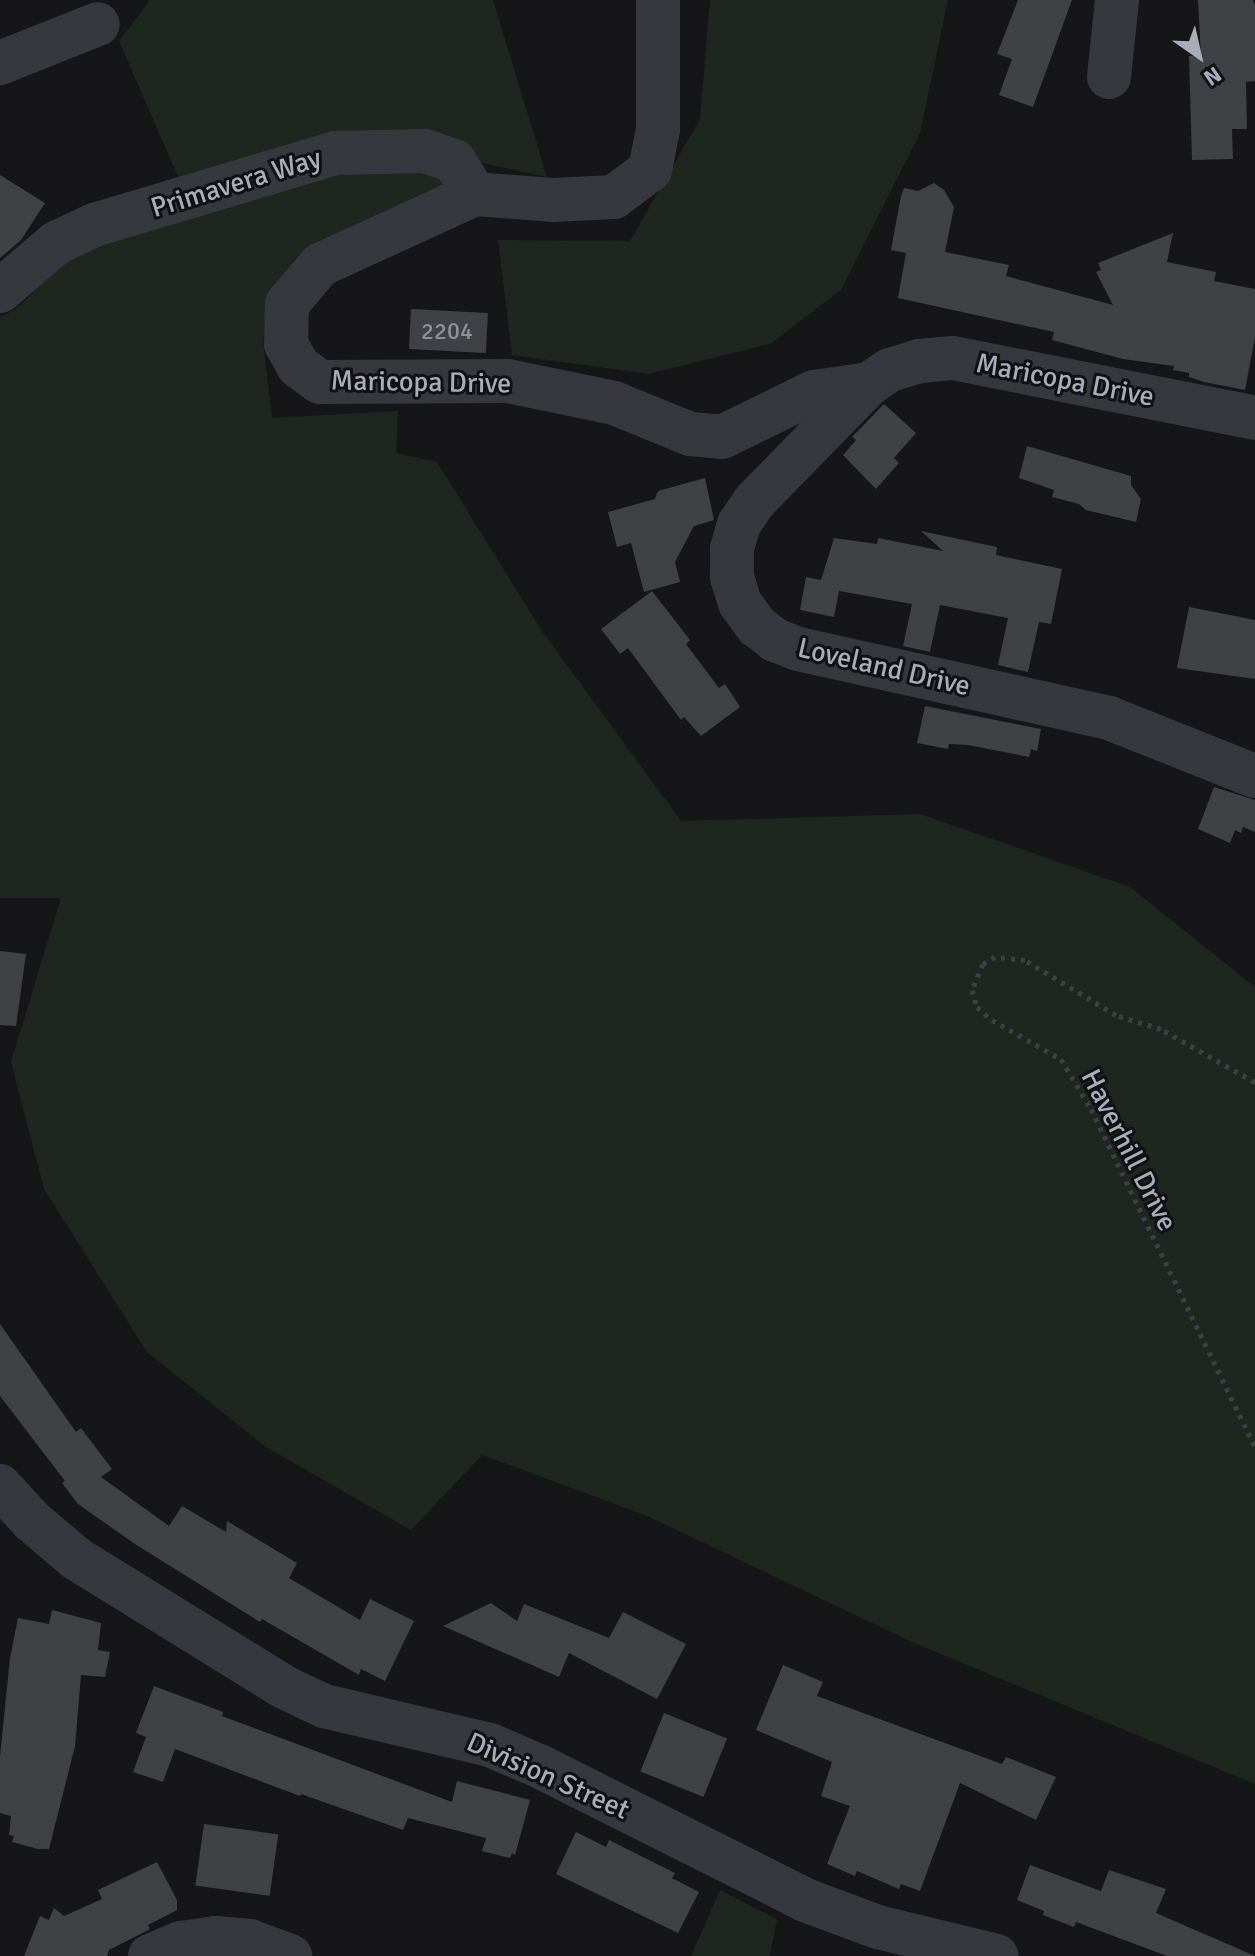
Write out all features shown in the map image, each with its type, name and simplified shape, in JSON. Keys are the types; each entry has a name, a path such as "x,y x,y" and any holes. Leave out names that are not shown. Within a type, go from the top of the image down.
{"street":[{"name":"Maricopa Drive","path":"658,0 658,129 650,170 614,197 553,200 475,194 320,265 287,304 286,344 298,366 320,382 508,381 614,403 690,434 722,437 814,392 869,384 890,370 919,361 953,358 1255,418"},
{"path":"1109,77 1117,0"},
{"path":"0,63 98,24"},
{"name":"Primavera Way","path":"0,291 56,243 94,225 335,153 425,151 454,161 475,194"},
{"name":"Loveland Drive","path":"869,384 754,502 739,524 732,549 732,577 740,603 757,626 775,640 798,649 1109,718 1255,776"},
{"name":"Division Street","path":"0,1486 32,1521 77,1559 284,1687 336,1709 490,1745 541,1767 805,1900 878,1927 997,1956"},
{"path":"150,1956 181,1943 216,1938 250,1941 290,1956"}],"path":[{"name":"Haverhill Drive","path":"1255,1082 1161,1029 1116,1015 1025,960 995,957 983,964 972,990 977,1007 992,1020 1061,1059 1091,1109 1255,1446"}],"shaded area":[{"path":"150,0 493,0 547,177 395,144 179,179 119,41"},
{"path":"710,0 948,0 920,133 841,290 770,344 648,374 512,355 498,240 630,241 700,119"},
{"path":"408,166 451,177 445,190 273,297 263,340 272,418 398,411 396,453 437,462 542,631 681,821 920,814 1130,887 1255,987 1255,1784 912,1642 645,1515 482,1455 411,1530 266,1447 147,1352 44,1189 11,1062 61,898 0,898 0,318 21,305 67,257 237,198 333,172"},
{"path":"720,1890 777,1919 770,1956 691,1956"}],"building":[{"path":"1018,0 1072,0 1033,107 999,95 1012,59 997,54"},
{"path":"1198,0 1253,0 1255,5 1255,81 1246,82 1247,129 1232,129 1233,159 1192,160 1189,56 1201,56"},
{"path":"0,175 45,203 21,240 0,258"},
{"path":"934,183 944,190 954,207 945,252 1009,265 1006,276 1113,305 1096,272 1101,270 1098,263 1173,233 1167,262 1216,272 1214,281 1255,289 1255,337 1245,390 1189,377 1189,373 1173,370 1174,366 1123,359 1052,340 1054,332 898,298 906,253 891,250 901,196 904,188 918,191"},
{"path":"411,309 488,313 486,353 409,349"},
{"path":"884,404 916,433 894,458 899,463 876,489 843,455 856,440 852,437"},
{"path":"1027,446 1131,476 1131,485 1141,499 1136,522 1086,510 1079,504 1052,497 1054,490 1019,478"},
{"path":"705,478 714,520 694,526 675,562 680,582 644,592 631,543 617,547 608,512 655,499 658,491"},
{"path":"921,531 997,547 996,555 1062,569 1051,624 1039,622 1028,672 998,665 1008,618 940,605 930,652 903,646 912,604 839,591 834,617 800,610 806,577 821,580 834,538 877,544 878,538 943,551"},
{"path":"652,591 690,640 686,644 719,688 725,684 740,707 701,736 684,717 681,720 628,648 620,654 601,629"},
{"path":"1189,607 1255,620 1255,679 1177,668"},
{"path":"925,706 1041,729 1037,751 1031,749 1029,757 968,745 949,744 948,749 917,743"},
{"path":"1214,787 1255,800 1255,832 1243,827 1241,833 1235,830 1230,843 1198,829"},
{"path":"0,951 26,954 16,1026 0,1025"},
{"path":"0,1324 76,1432 81,1428 112,1469 101,1477 169,1526 182,1506 226,1532 227,1521 297,1563 289,1578 360,1620 370,1599 414,1621 385,1681 361,1669 359,1675 262,1619 260,1622 135,1544 78,1504 62,1483 65,1481 0,1396"},
{"path":"491,1603 517,1621 524,1604 609,1638 623,1612 686,1644 657,1699 569,1653 559,1677 443,1626"},
{"path":"52,1610 101,1623 98,1650 110,1652 105,1677 81,1675 75,1746 49,1849 38,1849 12,1842 14,1836 9,1835 11,1816 0,1813 0,1756 10,1658 18,1618 49,1624"},
{"path":"783,1665 823,1682 817,1696 1002,1764 1006,1757 1056,1777 1036,1820 960,1783 920,1891 901,1884 899,1889 857,1871 855,1876 827,1864 850,1806 821,1796 832,1762 756,1730"},
{"path":"154,1686 223,1712 222,1716 452,1802 457,1781 530,1800 515,1855 512,1853 510,1858 482,1851 486,1838 408,1818 403,1830 300,1796 175,1749 163,1782 133,1772 146,1737 136,1733"},
{"path":"664,1713 727,1738 703,1797 640,1771"},
{"path":"204,1824 278,1834 270,1896 195,1885"},
{"path":"576,1832 606,1847 609,1840 675,1873 672,1878 699,1892 678,1933 556,1874"},
{"path":"157,1862 177,1900 177,1910 148,1925 150,1929 109,1950 107,1956 24,1956 40,1916 49,1920 54,1908 64,1916 102,1899 98,1890"},
{"path":"1030,1865 1101,1891 1109,1870 1166,1889 1156,1913 1255,1956 1167,1956 1076,1922 1074,1927 1043,1915 1044,1911 1017,1900"}]}
